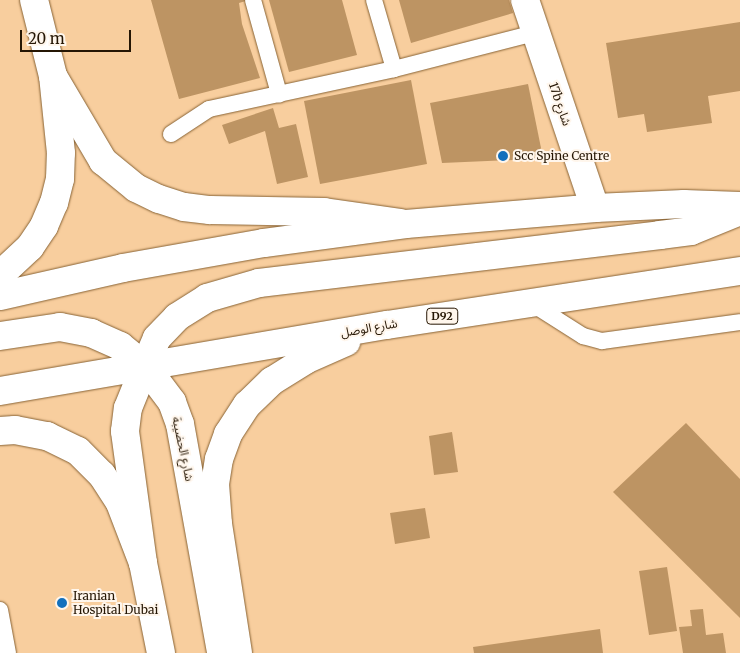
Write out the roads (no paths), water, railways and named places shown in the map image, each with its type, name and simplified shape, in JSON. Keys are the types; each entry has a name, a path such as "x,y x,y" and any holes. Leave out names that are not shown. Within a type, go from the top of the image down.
{"main road":[{"path":"0,274 30,247 54,203 61,153 53,76 34,0"},
{"name":"17b شارع","path":"525,0 534,33 595,208"},
{"path":"53,76 103,161 136,188 159,199 201,209 324,212 406,224"},
{"path":"0,296 123,268 254,244 406,224 595,208 684,204 740,206"},
{"path":"160,653 143,563 125,431 128,408 157,338 177,317 207,298 259,283 683,232 721,221 740,211"},
{"name":"شارع الوصل","path":"0,391 387,325 740,271"},
{"path":"238,653 215,484 228,434 247,405 272,381 305,360 387,325"},
{"name":"شارع الحضيبة","path":"0,336 60,328 91,333 120,346 145,366 168,396 180,424 221,653"},
{"path":"0,431 14,430 47,436 84,457 102,475 120,503 143,563"}],"lane":[{"path":"254,0 279,94"},
{"path":"374,0 394,69"},
{"path":"171,134 209,109 394,69 534,33"},
{"path":"529,302 583,336 602,341 740,322"},
{"path":"0,610 8,653"}],"place":[{"name":"Scc Spine Centre","path":"503,156"},
{"name":"Iranian Hospital Dubai","path":"62,603"}]}
